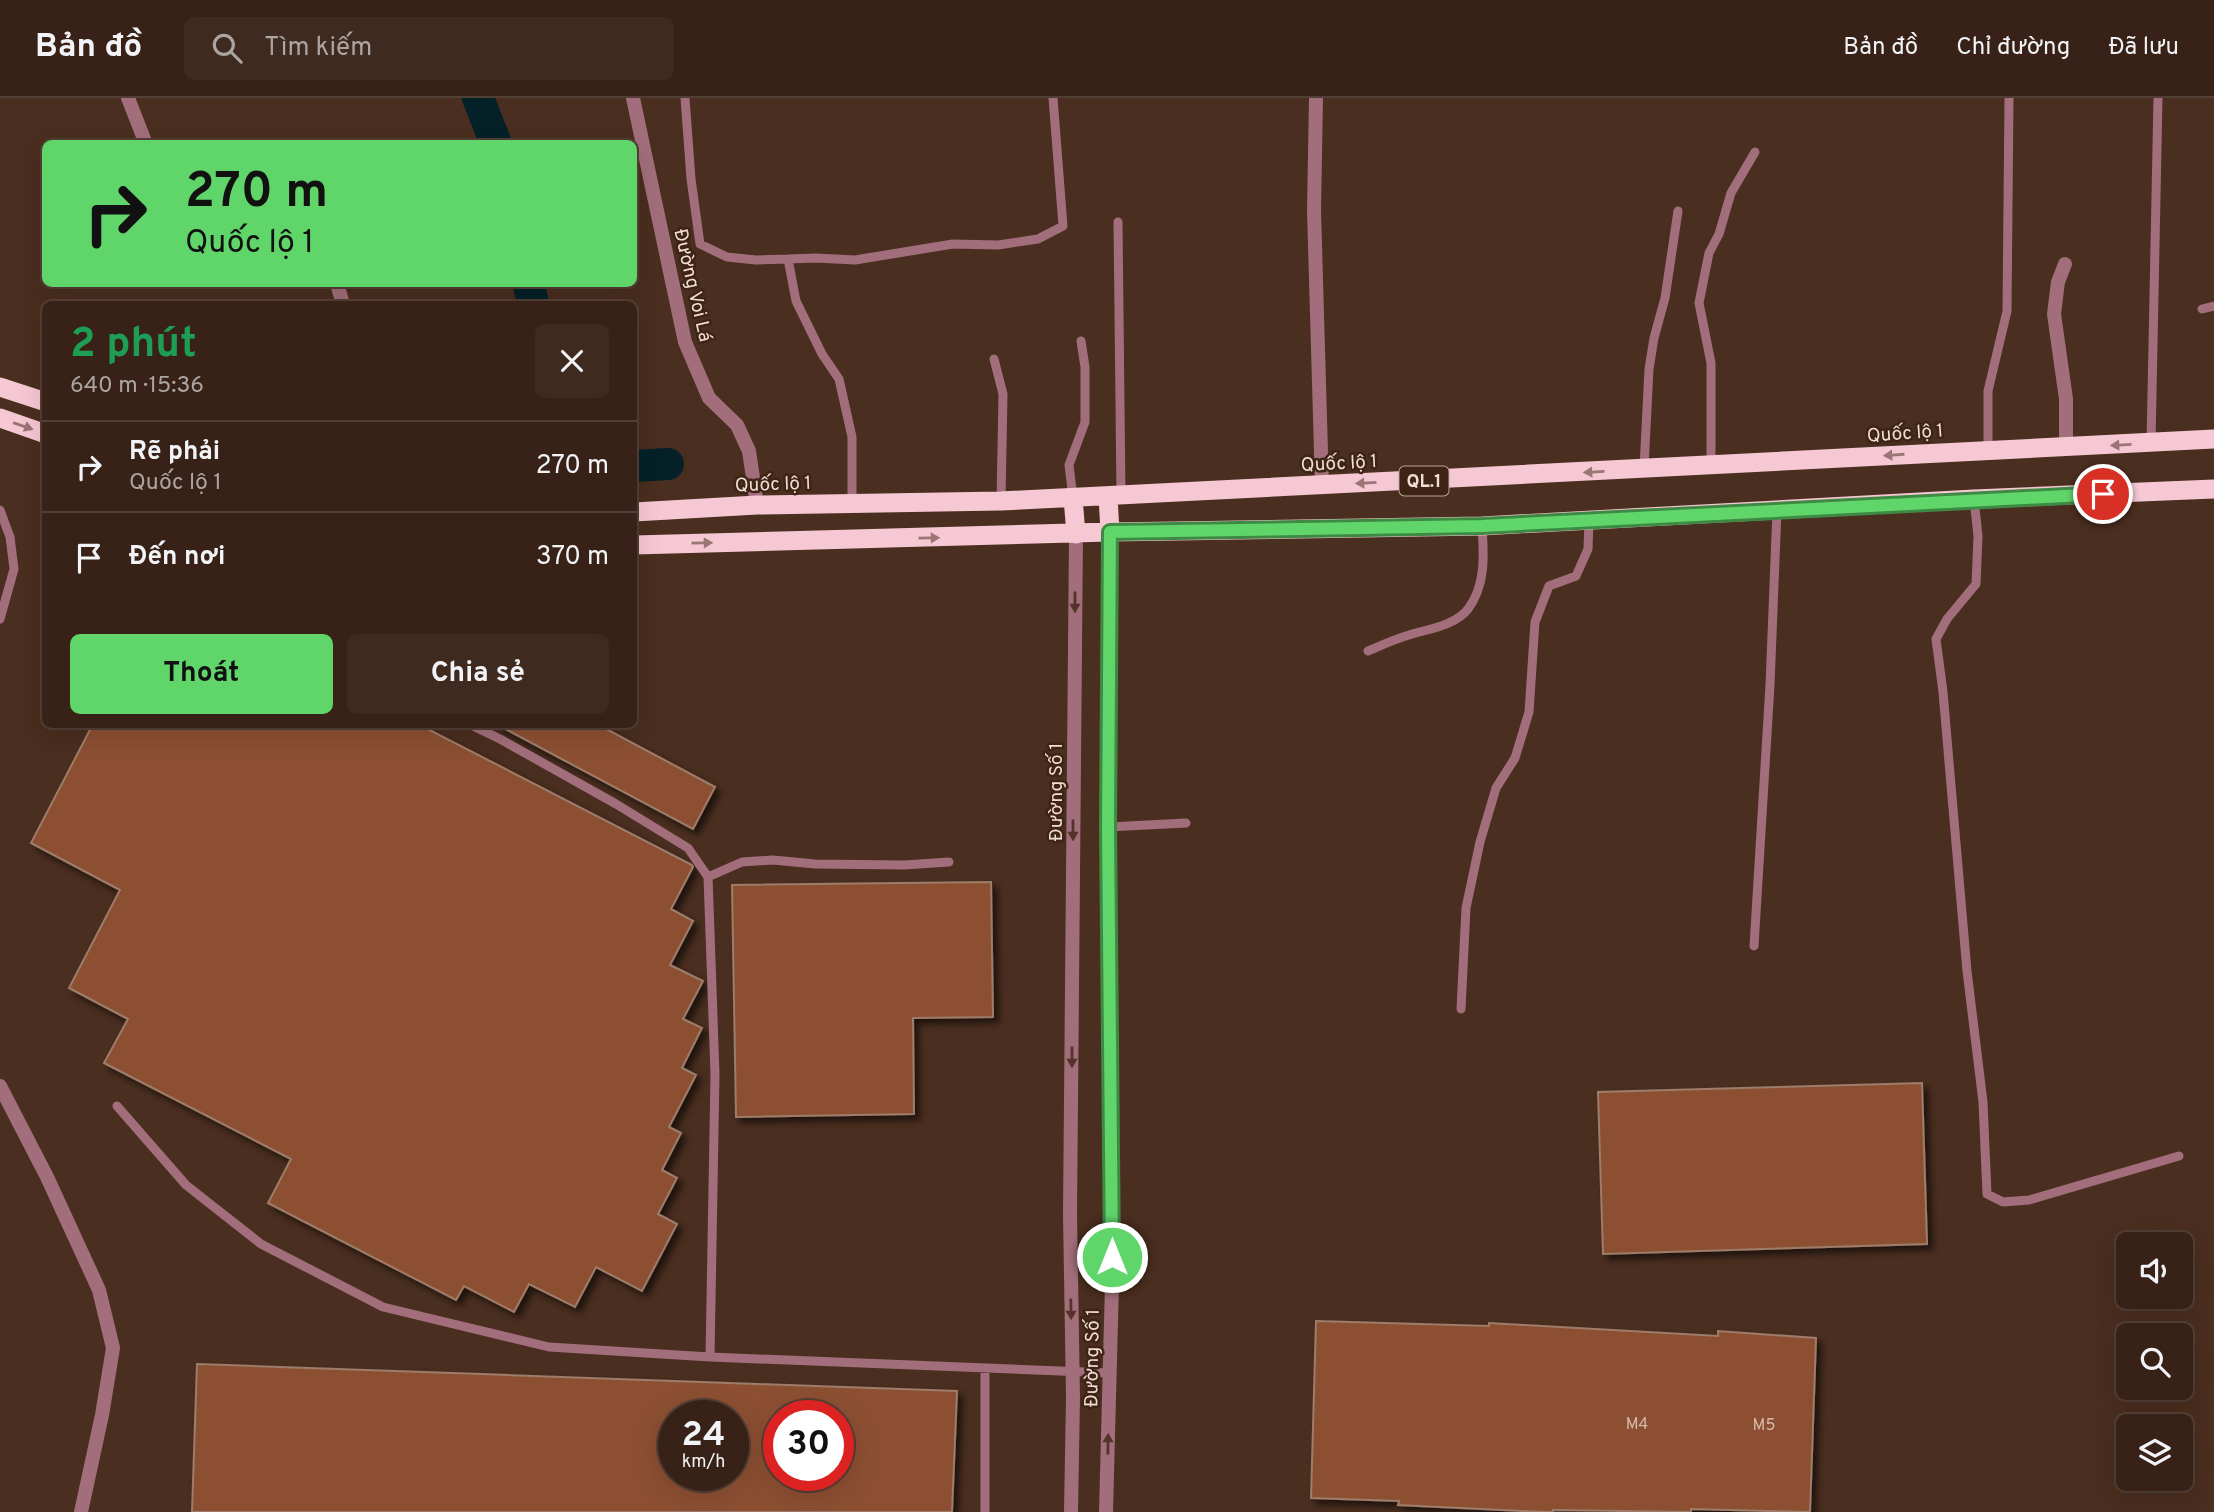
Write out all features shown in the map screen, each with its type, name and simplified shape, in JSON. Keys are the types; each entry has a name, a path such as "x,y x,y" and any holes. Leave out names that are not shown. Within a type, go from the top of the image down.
{"highway":[{"path":"0,387 42,401"},
{"path":"0,418 42,433"},
{"name":"Quốc lộ 1","path":"637,512 757,505 1073,498 2214,439"},
{"path":"637,545 1110,532 1482,526 1974,499 2214,489"},
{"path":"1110,532 1114,496"},
{"path":"1073,498 1076,534"}],"street":[{"path":"128,98 144,140"},
{"name":"Đường Voi Lá","path":"634,98 685,342 709,398 737,425 749,451 757,505"},
{"path":"1315,98 1314,211 1322,486"},
{"path":"2065,264 2058,282 2054,314 2066,399 2066,448"},
{"name":"Đường Số 1","path":"1106,1512 1112,1270 1108,827 1110,532"},
{"name":"Đường Số 1","path":"1071,1512 1070,1214 1076,534"},
{"path":"0,1086 47,1177 99,1290 113,1348 81,1512"}],"lane":[{"path":"685,98 691,178 700,244 727,257 755,260 855,260 953,244 999,245 1038,239 1063,226 1053,98"},
{"path":"1988,449 1988,391 2007,311 2009,98"},
{"path":"2151,443 2158,98"},
{"path":"1712,467 1711,363 1699,303 1709,253 1719,234 1731,193 1755,152"},
{"path":"1644,470 1649,369 1665,298 1678,211"},
{"path":"1114,496 1118,222"},
{"path":"788,259 796,301 822,354 839,379 852,437 852,504"},
{"path":"2202,309 2214,306"},
{"path":"1073,498 1069,465 1085,422 1085,367 1081,341"},
{"path":"994,359 1003,394 1001,501"},
{"path":"1974,499 1978,536 1976,584 1947,620 1937,639 1967,971 1983,1101 1987,1194 2003,1202 2029,1200 2179,1156"},
{"path":"0,510 10,537 14,569 0,619"},
{"path":"1754,946 1770,685 1777,510"},
{"path":"1461,1009 1466,908 1480,842 1496,788 1515,758 1529,712 1535,621 1549,586 1576,576 1588,549 1589,520"},
{"path":"1368,651 1447,624 1467,611 1482,578 1485,560 1482,526"},
{"path":"477,728 616,804 688,848 708,877 715,1074 710,1357"},
{"path":"1108,827 1186,823"},
{"path":"708,877 742,862 773,860 815,864 904,865 949,862"},
{"path":"117,1106 186,1185 261,1244 383,1307 549,1347 710,1357 1110,1373"},
{"path":"985,1368 985,1512"}],"building":[{"path":"91,728 426,728 692,865 671,909 693,921 670,965 703,981 683,1019 702,1028 682,1068 696,1075 669,1127 681,1133 662,1170 677,1178 658,1214 677,1224 642,1291 596,1267 575,1307 529,1284 514,1312 464,1286 456,1300 268,1203 291,1159 104,1063 128,1019 69,988 120,890 31,843"},
{"path":"504,728 604,728 715,787 693,829"},
{"path":"991,882 993,1017 913,1018 914,1114 736,1117 732,885"},
{"path":"1922,1083 1927,1244 1603,1254 1598,1092"},
{"path":"1316,1321 1489,1326 1489,1323 1718,1336 1718,1331 1816,1338 1810,1512 1691,1509 1691,1512 1546,1512 1398,1505 1399,1501 1311,1498"},
{"path":"197,1364 957,1391 952,1512 192,1512"}],"waterway":[{"path":"478,98 494,140"},
{"path":"530,287 532,301"},
{"path":"637,466 668,464"}],"route":[{"path":"1112,1257 1108,827 1110,532 1482,526 2103,494"}]}
